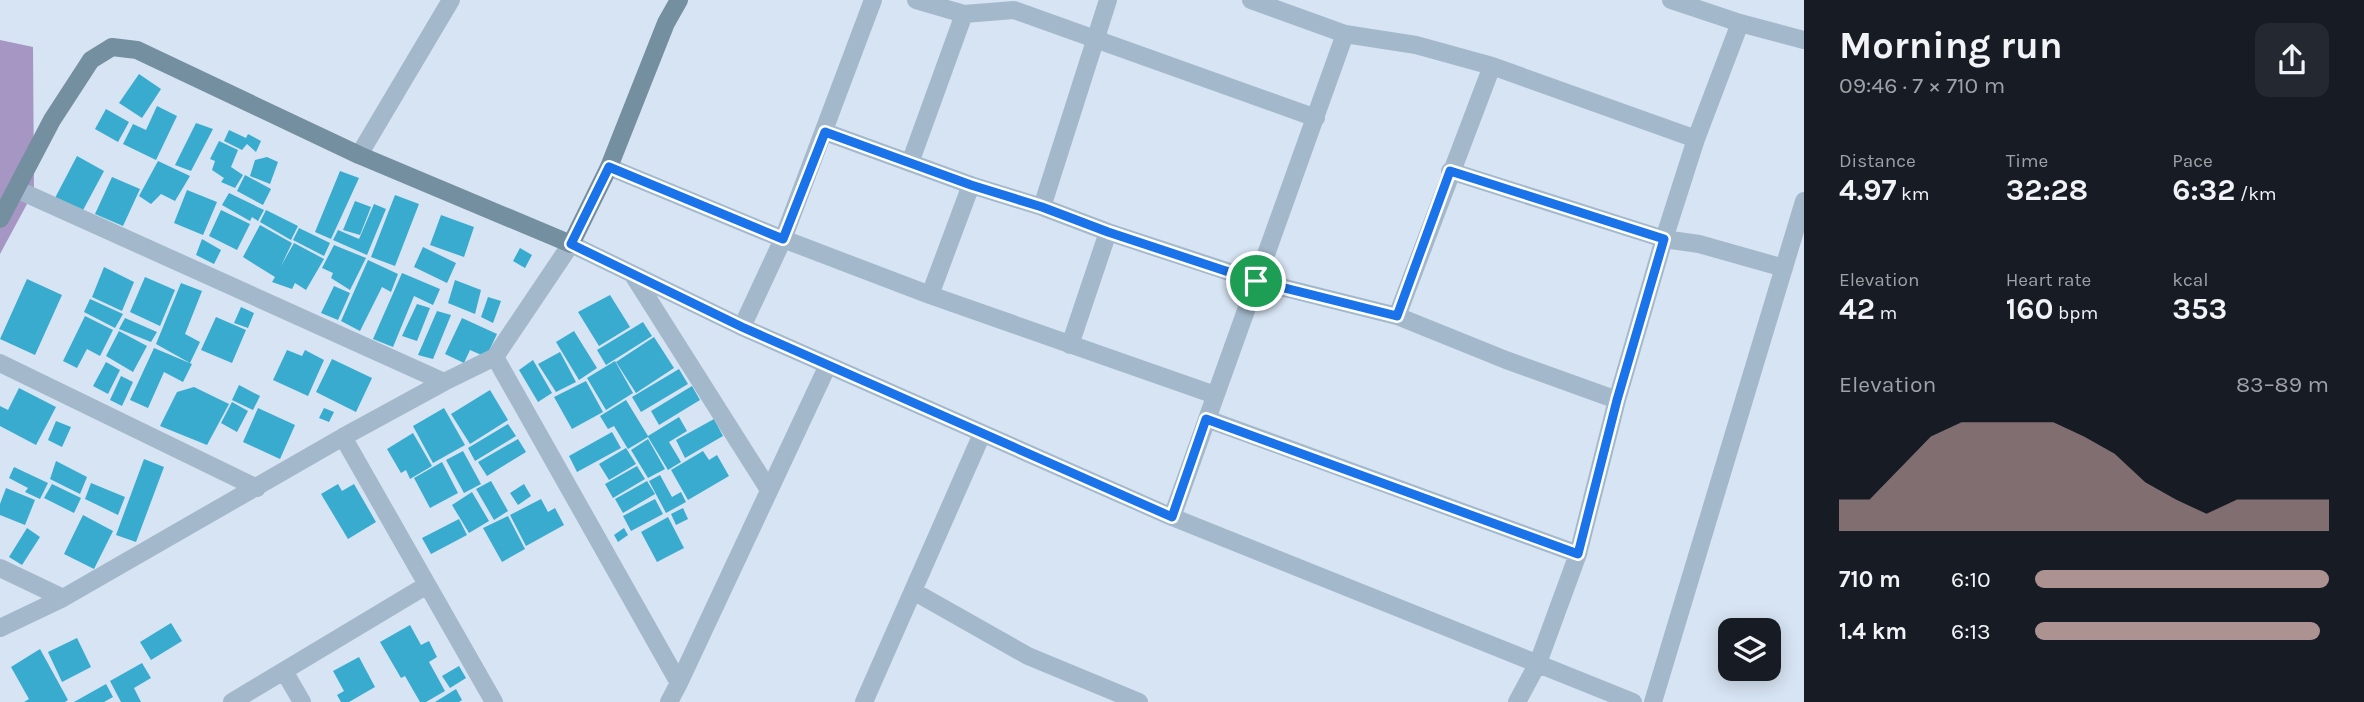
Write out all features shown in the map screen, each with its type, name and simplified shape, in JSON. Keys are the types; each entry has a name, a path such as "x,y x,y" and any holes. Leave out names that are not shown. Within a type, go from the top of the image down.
{"street":[{"path":"359,155 451,0"},
{"path":"0,628 63,598 343,437 495,357 571,244 609,167 666,23 679,0"},
{"path":"742,327 783,239 873,0"},
{"path":"916,0 964,14 1014,10 1316,118"},
{"path":"1042,207 1108,0"},
{"path":"1251,0 1345,34 1416,45 1492,66 1696,139"},
{"path":"1671,0 1740,23 1804,40"},
{"path":"910,163 964,14"},
{"path":"1517,702 1538,663 1578,554 1617,400 1664,239 1696,139 1740,23"},
{"path":"1172,517 1345,34"},
{"path":"0,219 52,120 91,60 112,47 136,50 359,155 571,244 742,327 1172,517 1633,702"},
{"path":"1397,316 1492,66"},
{"path":"825,132 971,185 1256,281 1397,316 1506,360 1617,400"},
{"path":"609,167 783,239 929,295 1215,395"},
{"path":"1450,171 1664,239 1699,244 1784,268"},
{"path":"929,295 971,185"},
{"path":"16,189 444,382"},
{"path":"1653,702 1804,201"},
{"path":"1070,345 1108,232"},
{"path":"634,275 769,490"},
{"path":"495,357 680,683"},
{"path":"0,363 257,488"},
{"path":"668,702 680,683 828,365"},
{"path":"1206,419 1578,554"},
{"path":"864,702 982,434"},
{"path":"343,437 494,702"},
{"path":"0,568 63,598"},
{"path":"232,702 427,585"},
{"path":"913,591 1028,656 1139,702"},
{"path":"284,671 302,702"}],"shaded area":[{"path":"0,40 33,47 34,191 0,254"}],"building":[{"path":"139,74 161,89 142,118 119,103"},
{"path":"157,106 177,116 156,160 123,144 133,124 146,130"},
{"path":"106,109 129,122 118,142 95,129"},
{"path":"196,123 213,129 191,171 175,165"},
{"path":"229,130 246,138 248,134 261,141 256,152 247,144 242,150 224,141"},
{"path":"219,141 238,150 231,167 243,175 235,188 221,182 224,178 212,170 215,161 210,159"},
{"path":"77,156 104,171 82,212 55,198"},
{"path":"267,157 278,162 270,184 250,176 255,160"},
{"path":"158,161 190,176 175,201 161,194 151,204 139,196"},
{"path":"340,171 359,178 331,239 315,232"},
{"path":"245,175 271,189 263,205 237,191"},
{"path":"112,177 140,189 123,226 95,214"},
{"path":"187,190 217,202 203,235 174,223"},
{"path":"229,193 264,210 258,221 252,217 250,221 222,205"},
{"path":"395,195 419,204 395,266 371,257"},
{"path":"355,201 371,207 360,235 343,230"},
{"path":"374,204 386,209 367,255 333,240 338,230 359,239"},
{"path":"221,210 250,224 237,250 209,236"},
{"path":"266,210 298,226 291,240 260,222"},
{"path":"441,215 474,227 464,257 430,245"},
{"path":"260,225 292,243 281,266 294,243 324,259 306,290 295,283 292,289 272,282 275,277 243,257"},
{"path":"299,228 330,243 324,256 293,240"},
{"path":"202,239 221,250 214,264 196,255"},
{"path":"334,245 366,258 350,290 331,278 333,273 322,268"},
{"path":"423,247 456,263 447,283 414,267"},
{"path":"520,248 532,255 525,268 513,261"},
{"path":"368,260 398,274 391,292 382,287 360,331 341,321"},
{"path":"104,267 134,282 122,311 92,297"},
{"path":"402,273 440,289 433,305 414,296 393,347 373,339"},
{"path":"145,277 175,290 160,326 130,312"},
{"path":"27,279 62,295 35,355 0,339"},
{"path":"455,280 481,290 475,314 448,303"},
{"path":"181,283 202,291 185,334 200,342 190,363 156,344"},
{"path":"334,286 350,293 338,320 321,313"},
{"path":"610,295 630,327 599,346 578,312"},
{"path":"488,297 501,301 493,323 481,317"},
{"path":"90,299 123,314 115,328 84,312"},
{"path":"417,304 430,308 417,341 402,336"},
{"path":"241,307 254,313 248,328 234,323"},
{"path":"437,311 451,315 433,359 418,355"},
{"path":"85,316 113,330 100,356 87,349 77,368 63,361"},
{"path":"216,317 246,330 232,363 201,350"},
{"path":"125,318 157,332 151,342 119,329"},
{"path":"462,318 497,334 486,357 470,350 464,363 445,354"},
{"path":"643,322 652,336 606,365 597,350"},
{"path":"119,331 147,346 133,372 106,356"},
{"path":"574,331 597,368 579,380 556,342"},
{"path":"654,337 674,368 636,393 616,362"},
{"path":"154,348 192,364 183,382 164,372 148,408 130,400"},
{"path":"287,350 302,356 305,350 324,360 308,396 273,380"},
{"path":"560,352 576,382 556,392 538,364"},
{"path":"332,359 372,378 356,412 316,392"},
{"path":"533,360 552,393 538,402 519,370"},
{"path":"615,361 633,393 606,410 587,378"},
{"path":"106,362 120,370 108,394 93,386"},
{"path":"679,369 688,384 641,412 632,397"},
{"path":"121,376 133,382 122,406 110,400"},
{"path":"586,381 603,412 572,429 554,397"},
{"path":"239,385 260,396 253,410 232,400"},
{"path":"692,386 700,400 659,425 651,411"},
{"path":"194,387 229,404 207,445 160,426 177,392"},
{"path":"19,388 56,407 36,445 0,426 0,406 8,410"},
{"path":"490,390 508,420 470,444 451,414"},
{"path":"626,400 648,436 679,417 687,431 669,442 681,462 668,470 648,437 628,449 614,426 608,429 600,416"},
{"path":"232,402 248,411 237,432 221,423"},
{"path":"258,408 295,425 280,459 243,442"},
{"path":"324,408 334,412 329,422 319,418"},
{"path":"444,408 465,445 433,463 413,426"},
{"path":"714,419 723,436 685,458 676,440"},
{"path":"56,421 71,427 62,447 48,440"},
{"path":"508,424 516,436 475,461 468,448"},
{"path":"612,432 621,448 577,472 569,456"},
{"path":"413,433 432,466 410,479 406,470 401,473 387,449"},
{"path":"518,439 526,452 487,476 478,462"},
{"path":"648,439 665,469 648,478 631,450"},
{"path":"626,448 636,464 609,480 599,464"},
{"path":"463,451 481,484 464,493 446,460"},
{"path":"703,451 709,460 717,455 729,476 688,500 671,470"},
{"path":"144,459 164,467 136,542 116,535"},
{"path":"56,461 87,477 80,494 50,479"},
{"path":"442,462 458,493 430,508 414,478"},
{"path":"637,466 645,479 613,498 605,484"},
{"path":"14,467 48,483 40,499 25,492 28,488 9,478"},
{"path":"660,475 672,497 681,492 686,502 666,513 649,481"},
{"path":"491,481 508,511 494,520 476,489"},
{"path":"647,481 655,494 623,513 615,499"},
{"path":"91,483 125,497 118,515 85,499"},
{"path":"52,484 81,498 74,513 44,498"},
{"path":"338,484 342,491 354,484 376,522 348,539 321,494"},
{"path":"524,484 531,496 518,505 510,493"},
{"path":"6,488 35,500 25,525 0,515 0,504"},
{"path":"472,492 489,521 469,533 452,505"},
{"path":"541,499 548,512 555,508 564,525 526,546 510,515"},
{"path":"655,499 663,514 631,531 623,516"},
{"path":"683,508 688,519 676,525 671,514"},
{"path":"83,515 113,531 94,569 64,554"},
{"path":"508,516 525,549 502,562 483,528"},
{"path":"668,517 684,548 657,562 641,532"},
{"path":"459,519 467,535 431,554 422,538"},
{"path":"27,528 40,537 22,565 9,557"},
{"path":"624,528 628,535 618,542 614,535"},
{"path":"171,623 182,641 151,660 140,642"},
{"path":"410,625 421,645 429,641 437,657 429,662 445,691 426,702 420,702 405,676 401,678 380,642"},
{"path":"77,638 91,667 62,682 48,652"},
{"path":"40,649 68,700 65,702 24,702 29,699 11,667"},
{"path":"359,657 375,687 349,702 341,702 337,695 344,691 333,671"},
{"path":"142,663 151,678 134,688 141,702 121,702 110,681"},
{"path":"459,666 466,678 450,688 442,676"},
{"path":"106,684 113,697 104,702 74,702"},
{"path":"456,689 462,700 459,702 435,702"}],"route":[{"path":"825,132 971,185 1256,281 1397,316 1450,171 1664,239 1617,400 1578,554 1206,419 1172,517 742,327 571,244 609,167 783,239 825,132"}]}
